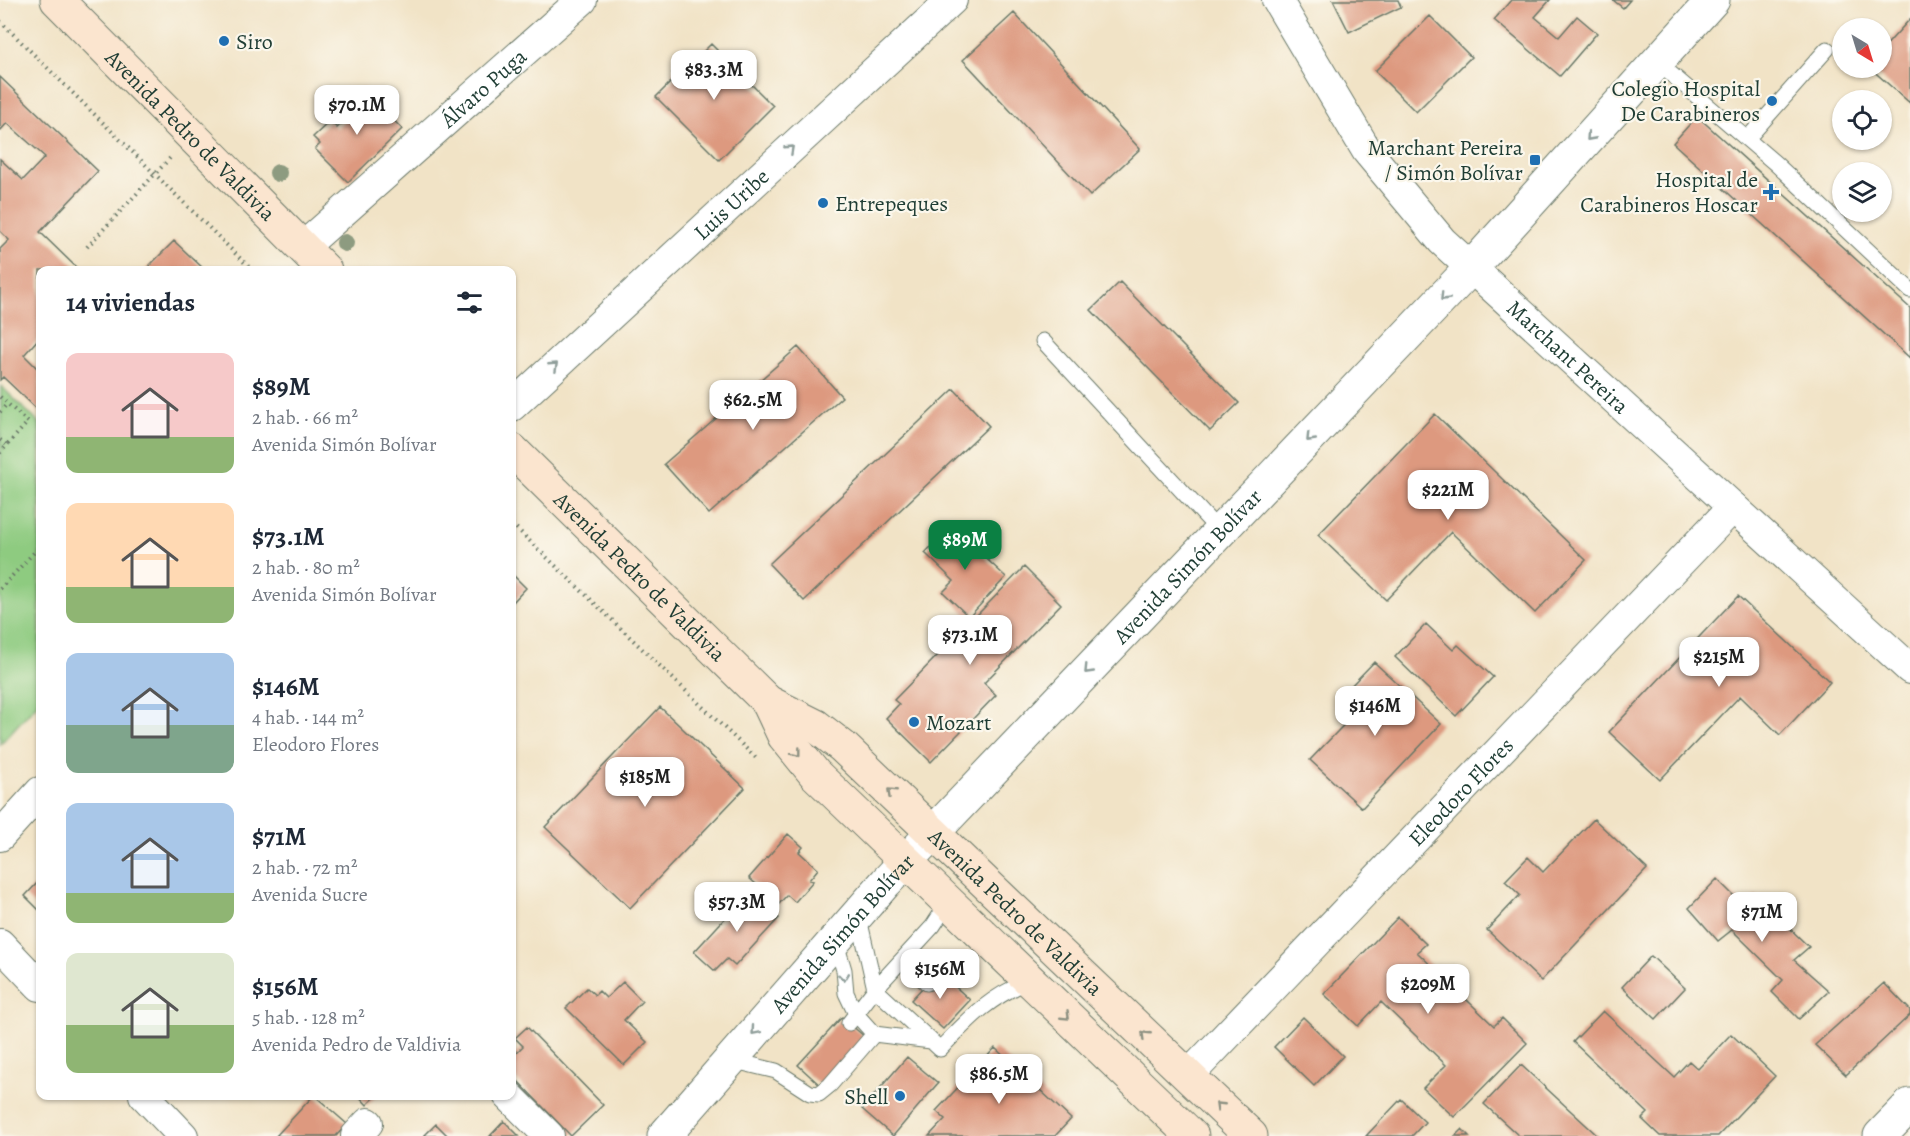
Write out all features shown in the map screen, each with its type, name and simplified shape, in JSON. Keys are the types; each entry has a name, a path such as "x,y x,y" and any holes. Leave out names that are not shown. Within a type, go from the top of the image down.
{"main road":[{"name":"Avenida Pedro de Valdivia","path":"57,0 321,266"},
{"name":"Avenida Pedro de Valdivia","path":"516,454 768,702 784,736 798,756 1192,1136"},
{"name":"Avenida Pedro de Valdivia","path":"768,702 793,712 830,735 1251,1136"}],"street":[{"name":"Álvaro Puga","path":"302,248 582,0"},
{"name":"Luis Uribe","path":"516,402 952,0"},
{"name":"Marchant Pereira","path":"1277,0 1367,151 1417,214 1471,268 1910,669"},
{"name":"Avenida Simón Bolívar","path":"664,1136 906,862 1471,268 1713,0"},
{"name":"Eleodoro Flores","path":"1188,1076 1733,507"},
{"path":"0,836 36,796"},
{"path":"0,944 36,982"},
{"path":"149,1100 183,1136"},
{"path":"513,1100 549,1136"},
{"path":"1880,1136 1910,1105"}],"lane":[{"path":"1747,139 1827,49"},
{"path":"1657,62 1747,139 1910,290"},
{"path":"1043,341 1220,532"},
{"path":"853,1018 875,989 933,926 948,903"},
{"path":"858,914 875,989 939,1049 963,1016 1002,992 1029,981"},
{"path":"835,940 844,970 846,993 853,1018 874,1034 931,1041"},
{"path":"903,960 927,983"},
{"path":"730,1059 776,1071 810,1093 819,1094 830,1085 874,1034"}],"path":[{"path":"0,21 248,266"},
{"path":"87,247 192,134"},
{"path":"0,397 28,422 0,453"},
{"path":"0,412 8,404"},
{"path":"0,440 7,445"},
{"path":"0,589 36,550"}],"green space":[{"path":"1,386 36,420 36,705 0,744"}],"building":[{"path":"1333,0 1398,0 1401,7 1349,32"},
{"path":"1511,0 1550,0 1535,17 1559,37 1577,16 1597,33 1560,76 1494,20"},
{"path":"1613,0 1630,0 1623,8"},
{"path":"1014,13 1140,149 1090,196 963,60"},
{"path":"1430,16 1471,57 1416,112 1375,71"},
{"path":"1910,19 1910,103 1881,78 1892,78 1892,39"},
{"path":"711,44 773,106 719,160 656,97 676,77 672,73 689,55 694,61"},
{"path":"0,77 98,171 40,232 75,266 36,266 36,342 24,355 36,367 36,408 3,377 0,380 0,249 9,240 0,231 0,159 23,180 45,157 7,123 0,131"},
{"path":"363,88 402,129 348,182 315,149 320,144 313,137 330,121 337,128 349,117 342,110"},
{"path":"1697,116 1910,308 1910,358 1673,143"},
{"path":"174,241 201,266 149,266"},
{"path":"1120,282 1239,403 1210,431 1091,310"},
{"path":"798,347 842,397 709,514 664,464"},
{"path":"954,389 989,426 804,601 769,564"},
{"path":"1435,414 1586,560 1535,613 1451,532 1386,600 1318,535"},
{"path":"951,526 1006,577 969,617 943,592 954,581 925,553"},
{"path":"1024,567 1061,604 984,683 996,695 931,762 886,718 899,704 894,700"},
{"path":"516,578 526,588 516,599"},
{"path":"1738,596 1830,682 1780,735 1740,696 1660,780 1609,732"},
{"path":"1426,624 1453,650 1458,645 1493,677 1456,716 1395,657"},
{"path":"1374,662 1441,724 1362,808 1310,760 1362,706 1346,691"},
{"path":"660,707 745,788 630,908 545,827"},
{"path":"1594,819 1647,869 1541,981 1487,930 1520,895 1505,881 1528,857 1543,872"},
{"path":"788,834 803,847 799,852 818,869 809,880 813,881 795,902 787,895 779,904 749,878"},
{"path":"1717,879 1744,906 1756,896 1809,947 1794,960 1829,991 1799,1019 1772,992 1783,980 1732,930 1718,941 1689,908"},
{"path":"36,884 36,907 25,896"},
{"path":"749,892 779,918 735,966 727,959 715,971 694,952"},
{"path":"1398,917 1426,944 1417,952 1494,1026 1502,1018 1527,1043 1454,1117 1423,1088 1446,1065 1381,1002 1358,1026 1324,994"},
{"path":"1651,956 1685,988 1656,1019 1622,987"},
{"path":"938,971 970,1000 943,1029 911,1000"},
{"path":"623,982 642,1001 624,1020 647,1042 624,1065 566,1008 587,988 595,995 599,991 606,998"},
{"path":"1884,983 1910,1010 1910,1015 1846,1075 1815,1045"},
{"path":"1603,1011 1674,1077 1689,1061 1698,1069 1731,1034 1775,1076 1718,1136 1660,1136 1642,1119 1648,1113 1573,1042"},
{"path":"842,1017 866,1038 822,1087 798,1065"},
{"path":"1303,1017 1343,1056 1314,1086 1274,1047"},
{"path":"527,1027 603,1105 571,1136 516,1079 516,1053 523,1046 516,1037"},
{"path":"995,1048 1071,1119 1055,1136 929,1136 945,1119 936,1111"},
{"name":"Shell","path":"907,1057 938,1083 893,1136 862,1109"},
{"path":"1521,1065 1598,1136 1519,1136 1484,1104"},
{"path":"1401,1099 1425,1122 1412,1136 1366,1136"},
{"path":"309,1100 320,1100 347,1124 336,1136 276,1136"},
{"path":"362,1100 372,1100 367,1105"},
{"path":"504,1121 519,1136 490,1136"},
{"path":"436,1124 448,1136 424,1136"},
{"path":"1462,1129 1469,1136 1455,1136"}],"place":[{"name":"Siro","path":"224,41"},
{"name":"Colegio Hospital De Carabineros","path":"1772,101"},
{"name":"Marchant Pereira / Simón Bolívar","path":"1535,160"},
{"name":"Hospital de Carabineros Hoscar","path":"1771,192"},
{"name":"Entrepeques","path":"823,203"},
{"name":"Mozart","path":"914,722"},
{"name":"Shell","path":"900,1096"}]}
